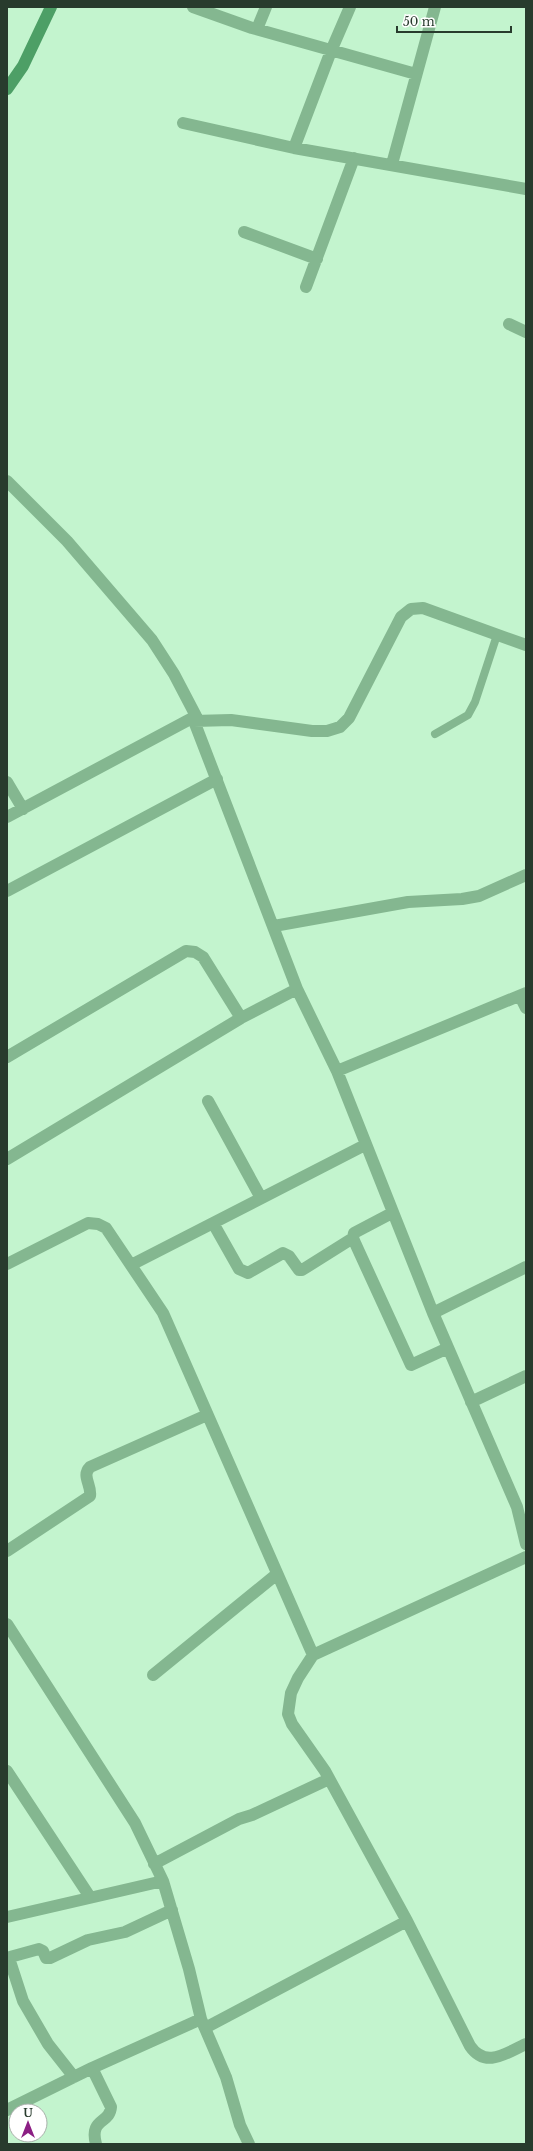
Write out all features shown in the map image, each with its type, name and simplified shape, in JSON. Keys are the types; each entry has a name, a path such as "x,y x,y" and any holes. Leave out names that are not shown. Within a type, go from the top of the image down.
{"street":[{"path":"7,89 22,66 51,7"},
{"path":"193,7 257,29 330,51 416,74"},
{"path":"257,29 266,7"},
{"path":"294,148 330,51 350,7"},
{"path":"392,164 435,7"},
{"path":"183,122 294,148 526,188"},
{"path":"306,287 354,158"},
{"path":"244,232 317,259"},
{"path":"509,324 526,332"},
{"path":"7,481 67,541 152,640 174,674 195,719 297,990 337,1071 392,1213 471,1402 522,1505 526,1544"},
{"path":"7,817 195,719 230,720 312,731 327,731 340,727 349,718 401,617 410,609 423,608 526,645"},
{"path":"7,891 217,779"},
{"path":"7,782 22,809"},
{"path":"274,926 408,902 462,899 479,896 526,875"},
{"path":"7,1057 186,951 195,952 203,957 241,1018"},
{"path":"7,1159 241,1018 297,990"},
{"path":"337,1071 523,994 526,1008"},
{"path":"208,1101 261,1198"},
{"path":"131,1265 365,1144"},
{"path":"213,1223 239,1269 245,1273 248,1273 283,1253 289,1256 300,1270 302,1270 353,1238 358,1231 392,1213"},
{"path":"7,1264 88,1223 98,1224 106,1228 163,1313 313,1655"},
{"path":"353,1238 408,1362 411,1365 448,1348"},
{"path":"433,1313 526,1267"},
{"path":"471,1402 526,1376"},
{"path":"7,1551 90,1496 91,1490 85,1476 86,1471 90,1467 207,1415"},
{"path":"526,1557 313,1655 298,1678 291,1693 288,1714 292,1724 329,1779 406,1921 476,2055 486,2059 496,2057 526,2044"},
{"path":"152,1675 277,1574"},
{"path":"8,1630 135,1823 163,1881 203,2023 226,2076 240,2125 249,2144"},
{"path":"7,1771 90,1897"},
{"path":"154,1864 239,1818 252,1814 329,1779"},
{"path":"7,1917 163,1881"},
{"path":"74,2077 48,2044 23,2001 10,1957 14,1954 39,1949 43,1951 46,1958 50,1958 88,1940 124,1932 172,1910"},
{"path":"7,2110 92,2068 203,2023 406,1921"},
{"path":"92,2068 111,2107 109,2114 95,2128 94,2136 96,2144"}],"lane":[{"path":"435,734 468,715 475,702 497,635"}]}
